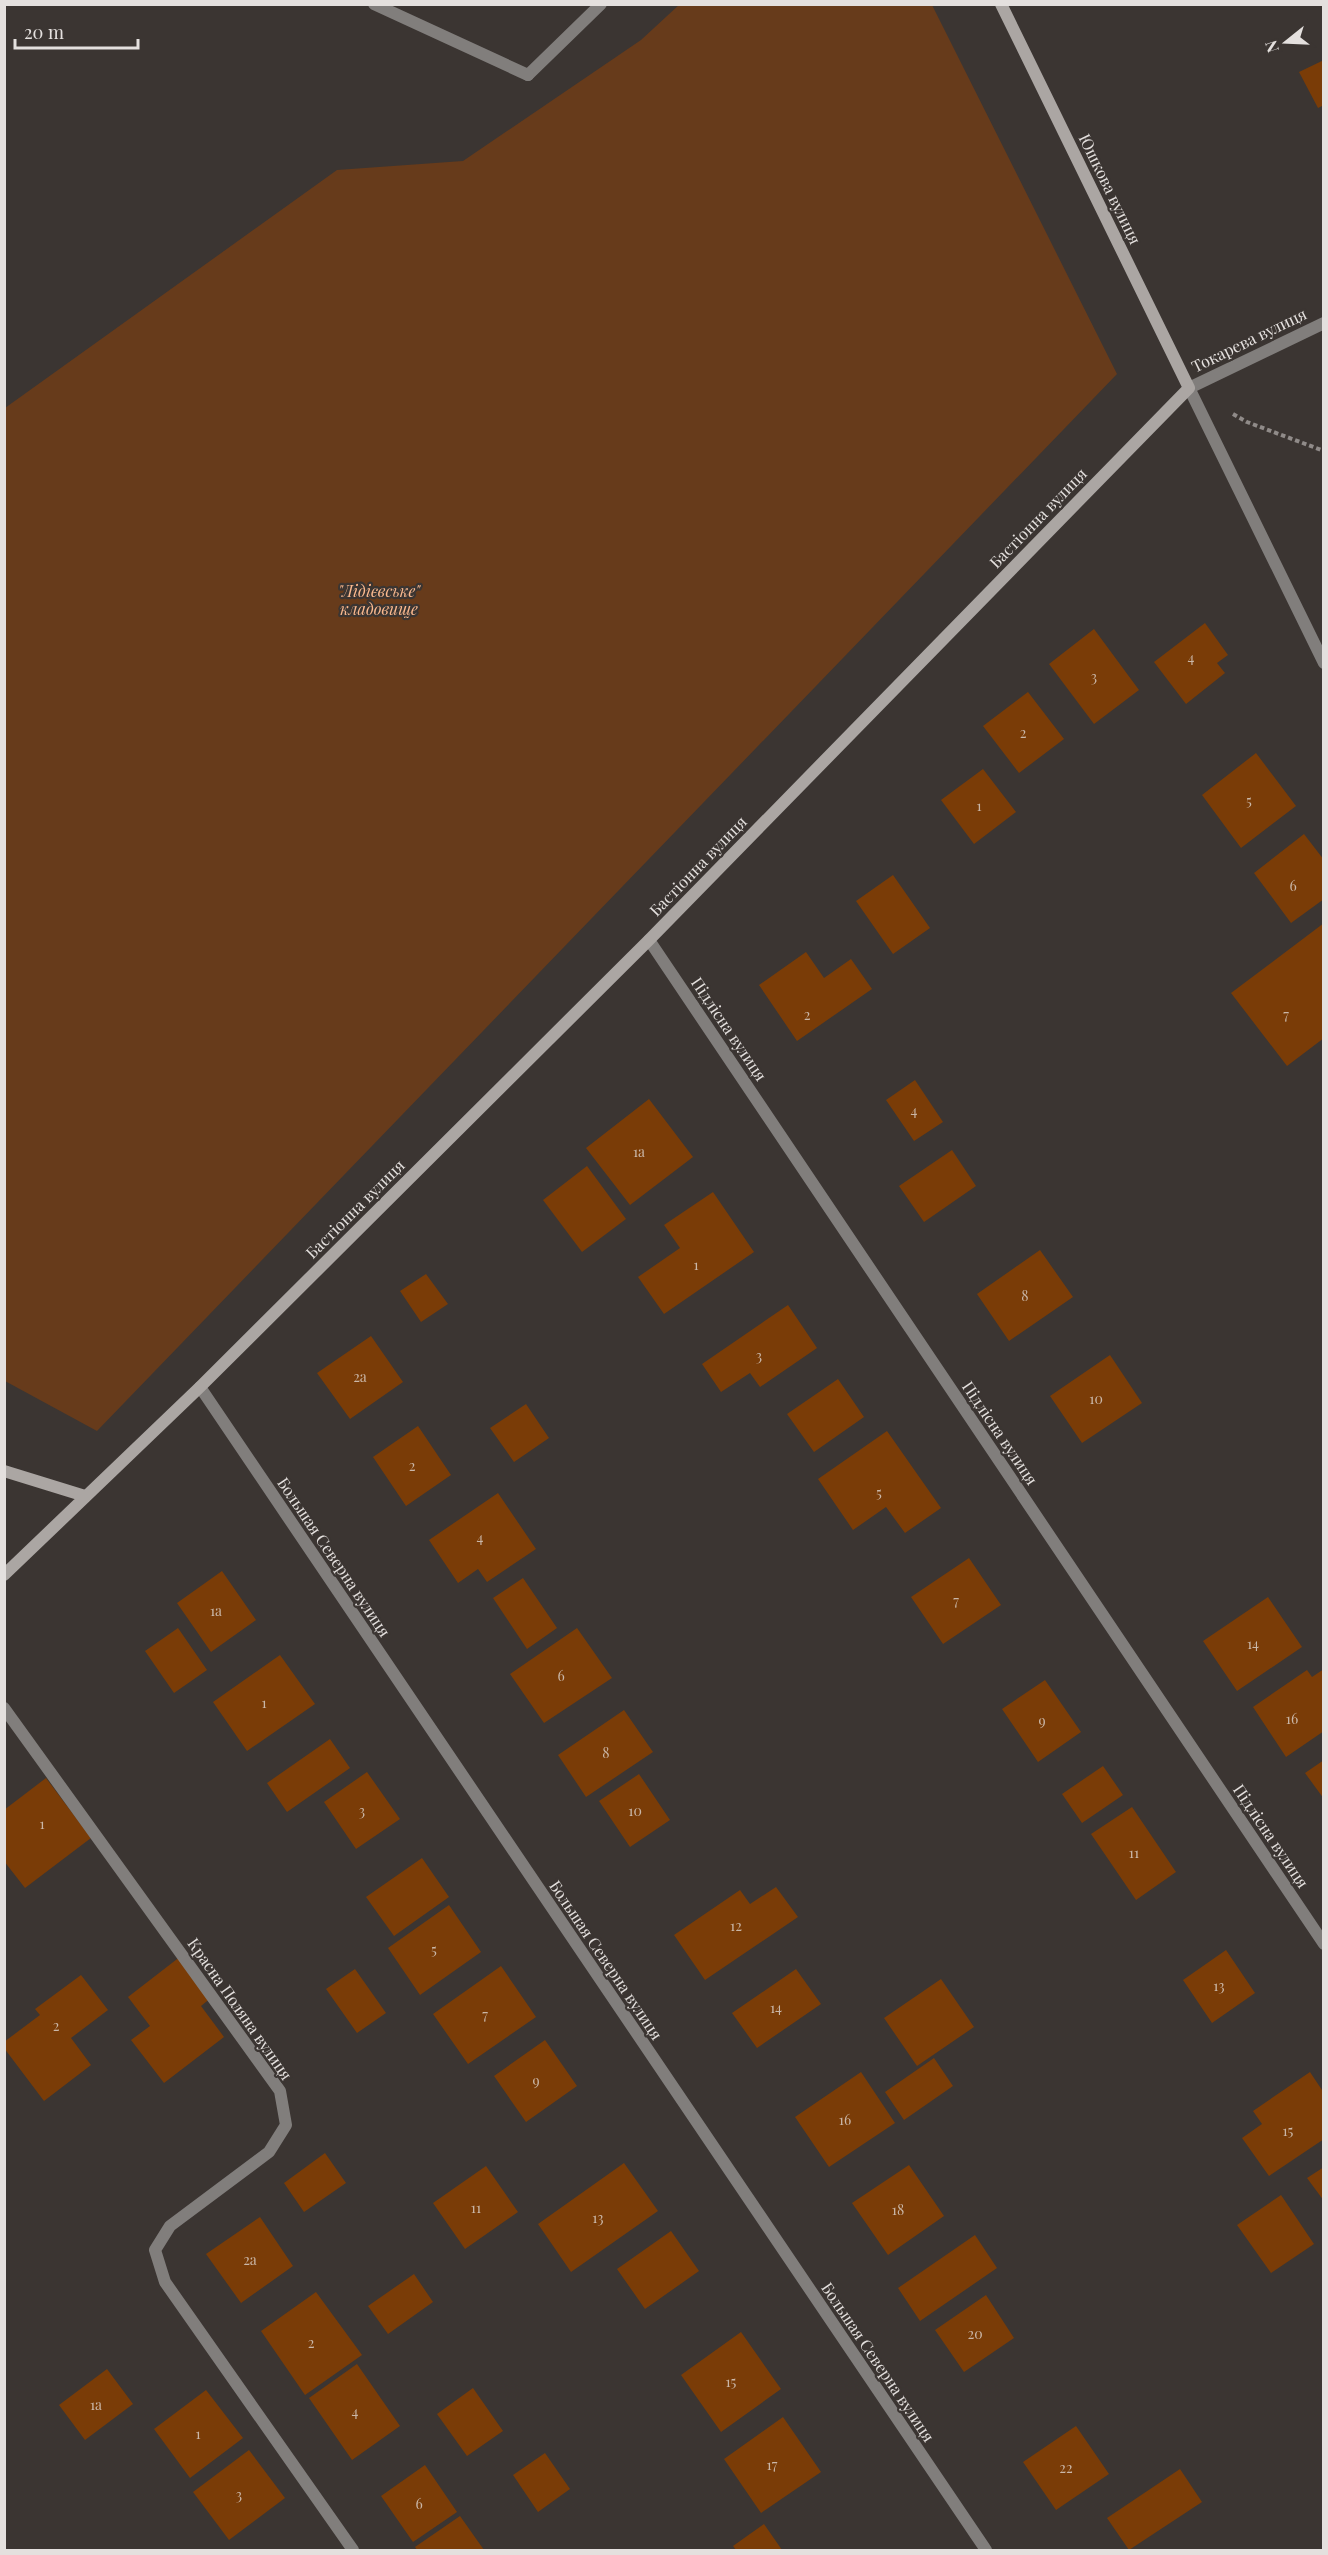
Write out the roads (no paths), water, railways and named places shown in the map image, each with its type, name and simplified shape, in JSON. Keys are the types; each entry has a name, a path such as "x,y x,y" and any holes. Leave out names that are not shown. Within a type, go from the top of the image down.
{"main road":[{"name":"Юшкова вулиця","path":"1001,4 1189,388"},
{"name":"Бастіонна вулиця","path":"4,1575 200,1387 649,940 1189,388"},
{"path":"4,1471 85,1496"}],"street":[{"path":"374,4 528,75 601,4"},
{"name":"Токарева вулиця","path":"1189,388 1323,323"},
{"path":"1189,388 1323,663"},
{"name":"Підлісна вулиця","path":"649,940 1323,1944"},
{"name":"Большая Северна вулиця","path":"200,1387 986,2550"},
{"name":"Красна Поляна вулиця","path":"4,1708 280,2091 286,2124 269,2152 170,2226 155,2250 165,2282 353,2550"}],"park label":[{"name":"\"Лідієвське\" кладовище","path":"379,600"}]}
